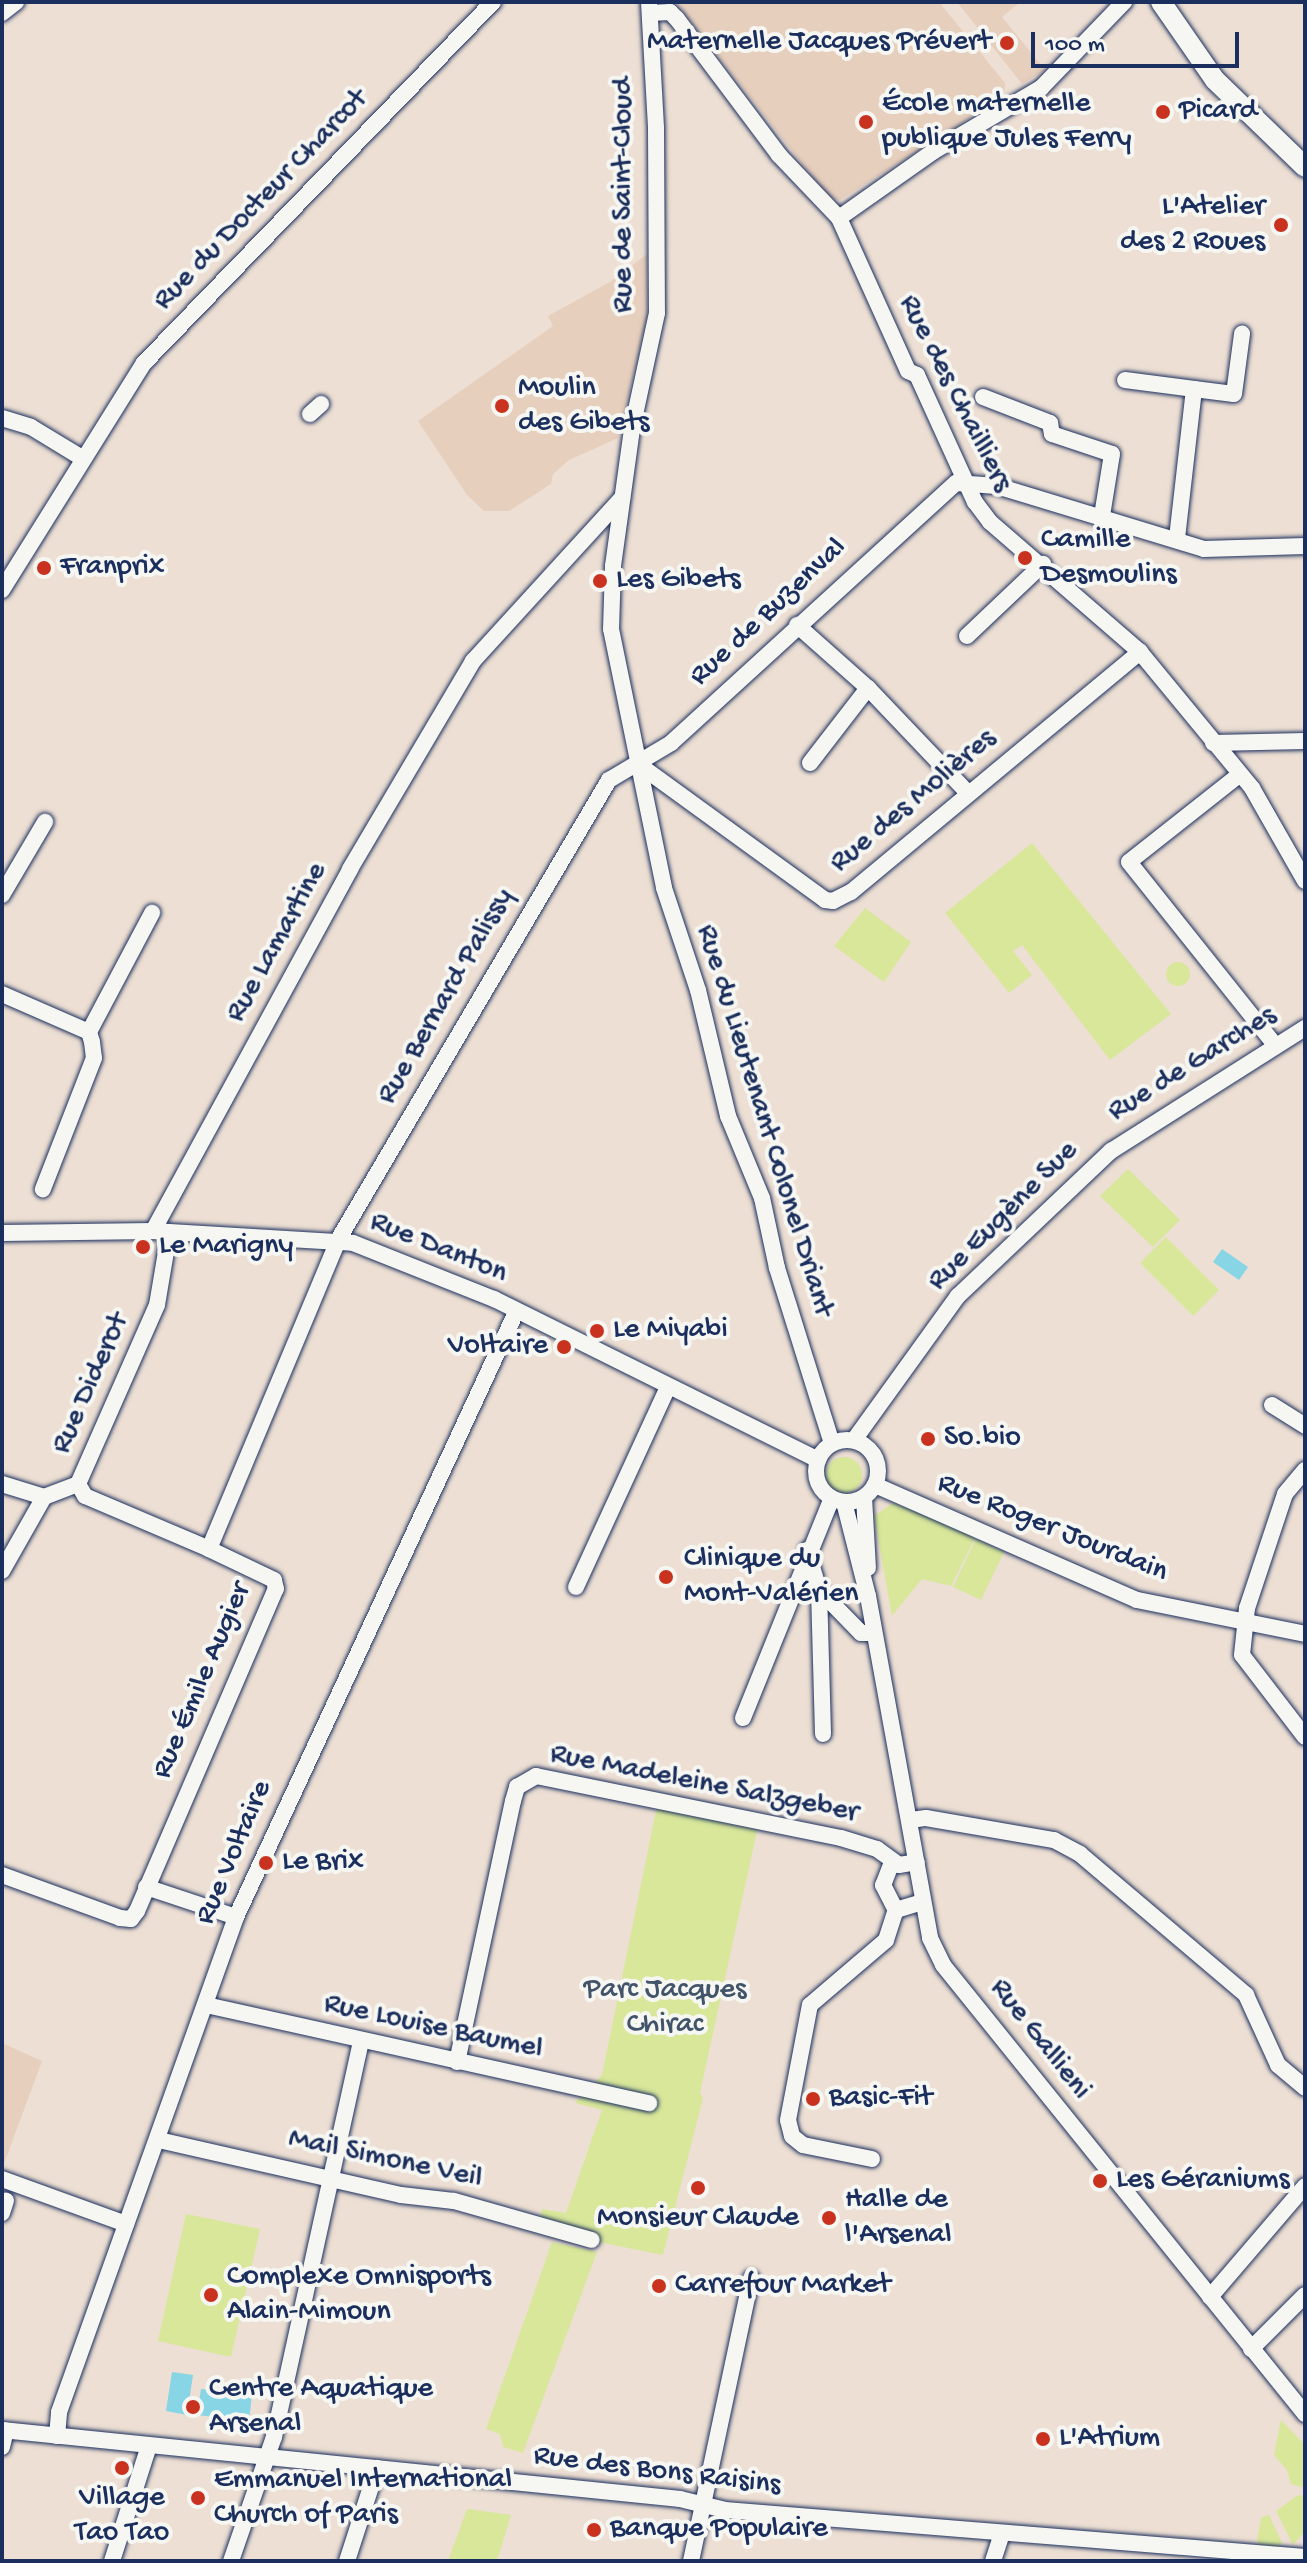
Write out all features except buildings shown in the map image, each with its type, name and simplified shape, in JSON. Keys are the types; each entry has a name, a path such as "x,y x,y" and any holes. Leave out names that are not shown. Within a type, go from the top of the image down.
{"main road":[{"path":"1161,2 1215,80 1305,167"}],"street":[{"path":"2,13 16,2"},
{"name":"Rue du Docteur Charcot","path":"2,590 84,454 144,363 493,2"},
{"path":"839,218 934,151 1041,88 1124,2"},
{"name":"Rue des Chailliers","path":"649,7 670,12 677,19 779,155 839,218 908,371 917,375 965,482 990,522 1043,564 1140,652 1252,788 1305,881"},
{"name":"Rue de Saint-Cloud","path":"648,812 611,629 616,539 657,313 649,7"},
{"path":"1125,380 1234,394 1242,334"},
{"path":"1177,539 1194,389"},
{"path":"983,397 1050,423 1052,434 1112,454 1102,516"},
{"path":"2,418 31,427 84,454"},
{"path":"965,482 1102,516 1213,550 1305,546"},
{"name":"Rue de Buzenval","path":"607,783 671,743 948,486 965,482"},
{"name":"Rue Lamartine","path":"161,1232 350,869 458,685 492,637 622,498"},
{"path":"588,535 606,532 616,539"},
{"path":"967,636 1043,564"},
{"path":"797,625 868,688 968,793"},
{"name":"Rue des Molières","path":"638,764 825,900 851,892 1140,652"},
{"path":"810,763 868,688"},
{"path":"1213,743 1305,741"},
{"path":"1239,775 1129,862 1275,1045"},
{"name":"Rue Bernard Palissy","path":"338,1240 607,783"},
{"name":"Rue du Lieutenant Colonel Driant","path":"648,812 728,1116 762,1198 777,1268 832,1443"},
{"path":"2,895 45,822"},
{"path":"43,1189 94,1058 89,1032 152,913"},
{"path":"2,994 89,1032"},
{"name":"Rue de Garches","path":"1111,1151 1305,1028"},
{"name":"Rue Eugène Sue","path":"854,1440 958,1296 1111,1151"},
{"name":"Rue Danton","path":"2,1233 161,1232 338,1240 438,1275 818,1460"},
{"name":"Rue Diderot","path":"44,1497 78,1484 157,1305 161,1232"},
{"name":"Rue Émile Augier","path":"2,1875 120,1918 131,1919 276,1589 274,1580 209,1549 338,1240"},
{"name":"Rue Voltaire","path":"57,2436 59,2412 236,1917 516,1312"},
{"path":"576,1587 668,1387"},
{"path":"1272,1405 1305,1426"},
{"path":"743,1718 807,1550 838,1500 870,1491 875,1457 854,1440 832,1443 818,1460 818,1482 838,1500"},
{"path":"1305,1470 1285,1494 1246,1621 1242,1655 1305,1737"},
{"path":"2,1484 44,1497 2,1571"},
{"path":"78,1484 85,1496 209,1549"},
{"name":"Rue Gallieni","path":"868,1596 870,1491"},
{"name":"Rue Roger Jourdain","path":"870,1491 1137,1600 1305,1634"},
{"name":"Rue Gallieni","path":"838,1500 868,1596 911,1820 923,1902 943,1965 1305,2414"},
{"path":"807,1550 819,1590 823,1734"},
{"path":"819,1590 861,1633 874,1633"},
{"name":"Rue Madeleine Salzgeber","path":"457,2062 513,1801 517,1787 536,1776 841,1838 877,1849 892,1862 917,1862"},
{"path":"911,1820 926,1818 1054,1840 1080,1854 1246,1995 1278,2065 1305,2088"},
{"path":"892,1862 883,1885 896,1910"},
{"path":"146,1887 236,1917"},
{"path":"872,2159 803,2145 792,2136 788,2120 810,2005 876,1951 896,1910 923,1902"},
{"name":"Rue Louise Baumel","path":"206,2005 361,2042 649,2103"},
{"path":"231,2561 268,2457 361,2042"},
{"name":"Mail Simone Veil","path":"163,2141 330,2176 401,2195 454,2201 592,2240"},
{"path":"2,2179 126,2224"},
{"path":"1210,2297 1305,2186"},
{"path":"691,2561 731,2386 751,2278"},
{"path":"1251,2349 1305,2295"},
{"name":"Rue des Bons Raisins","path":"3,2436 57,2436 705,2498 1002,2533 1305,2557"},
{"path":"112,2561 149,2446"},
{"path":"347,2561 377,2468"},
{"path":"993,2561 1002,2533"}],"shaded area":[{"name":"École maternelle publique Jules Ferry","path":"676,2 939,2 1005,83 1004,96 840,200 829,198"},
{"name":"Maternelle Jacques Prévert","path":"957,2 1020,2 1002,17 1045,70 1022,84"},
{"path":"647,254 647,317 618,438 569,460 553,474 551,484 509,511 484,511 467,495 418,421 553,326 548,316 610,282"},
{"path":"2,2043 42,2061 2,2169"}],"green space":[{"path":"1032,843 1171,1014 1110,1060 1022,945 1013,951 1032,975 1009,993 945,913"},
{"path":"865,908 911,942 884,982 834,946"},
{"path":"1178,962 1187,965 1190,974 1187,983 1178,986 1169,983 1166,974 1169,965"},
{"path":"1128,1169 1180,1220 1153,1247 1100,1196"},
{"path":"1166,1237 1219,1290 1193,1316 1140,1263"},
{"path":"844,1457 857,1462 862,1475 857,1488 844,1493 831,1488 826,1475 831,1462"},
{"path":"893,1503 976,1536 951,1586 922,1579 892,1616 874,1516"},
{"path":"976,1539 1004,1552 981,1600 953,1587"},
{"name":"Parc Jacques Chirac","path":"658,1801 759,1822 700,2093 703,2098 663,2255 539,2230 542,2209 566,2213 602,2110 575,2103 602,2075"},
{"path":"186,2214 260,2229 231,2357 158,2341"},
{"path":"552,2242 597,2252 523,2453 503,2447 500,2434 486,2429"},
{"path":"1281,2420 1305,2445 1305,2488 1291,2484 1287,2470 1274,2455"},
{"path":"1298,2495 1305,2496 1305,2531 1293,2545 1276,2511"},
{"path":"467,2509 511,2515 497,2561 448,2561"},
{"path":"1269,2515 1282,2543 1279,2547 1259,2545 1257,2540 1261,2518"}],"water":[{"path":"1222,1249 1248,1267 1239,1280 1213,1262"},
{"path":"172,2372 193,2375 187,2415 166,2411"},
{"path":"201,2389 252,2395 249,2421 197,2415"}],"place":[{"name":"Maternelle Jacques Prévert","path":"1007,43"},
{"name":"Picard","path":"1163,112"},
{"name":"École maternelle publique Jules Ferry","path":"866,122"},
{"name":"L'Atelier des 2 Roues","path":"1281,225"},
{"name":"Moulin des Gibets","path":"502,406"},
{"name":"Camille Desmoulins","path":"1025,558"},
{"name":"Franprix","path":"44,568"},
{"name":"Les Gibets","path":"600,581"},
{"name":"Le Marigny","path":"143,1247"},
{"name":"Le Miyabi","path":"597,1331"},
{"name":"Voltaire","path":"564,1347"},
{"name":"So.bio","path":"928,1439"},
{"name":"Clinique du Mont-Valérien","path":"666,1577"},
{"name":"Le Brix","path":"266,1863"},
{"name":"Basic-Fit","path":"813,2099"},
{"name":"Les Géraniums","path":"1100,2181"},
{"name":"Monsieur Claude","path":"698,2188"},
{"name":"Halle de l'Arsenal","path":"829,2218"},
{"name":"Carrefour Market","path":"659,2286"},
{"name":"Complexe Omnisports Alain-Mimoun","path":"211,2295"},
{"name":"Centre Aquatique Arsenal","path":"193,2407"},
{"name":"L'Atrium","path":"1043,2439"},
{"name":"Village Tao Tao","path":"122,2468"},
{"name":"Emmanuel International Church of Paris","path":"198,2498"},
{"name":"Banque Populaire","path":"594,2530"}]}
